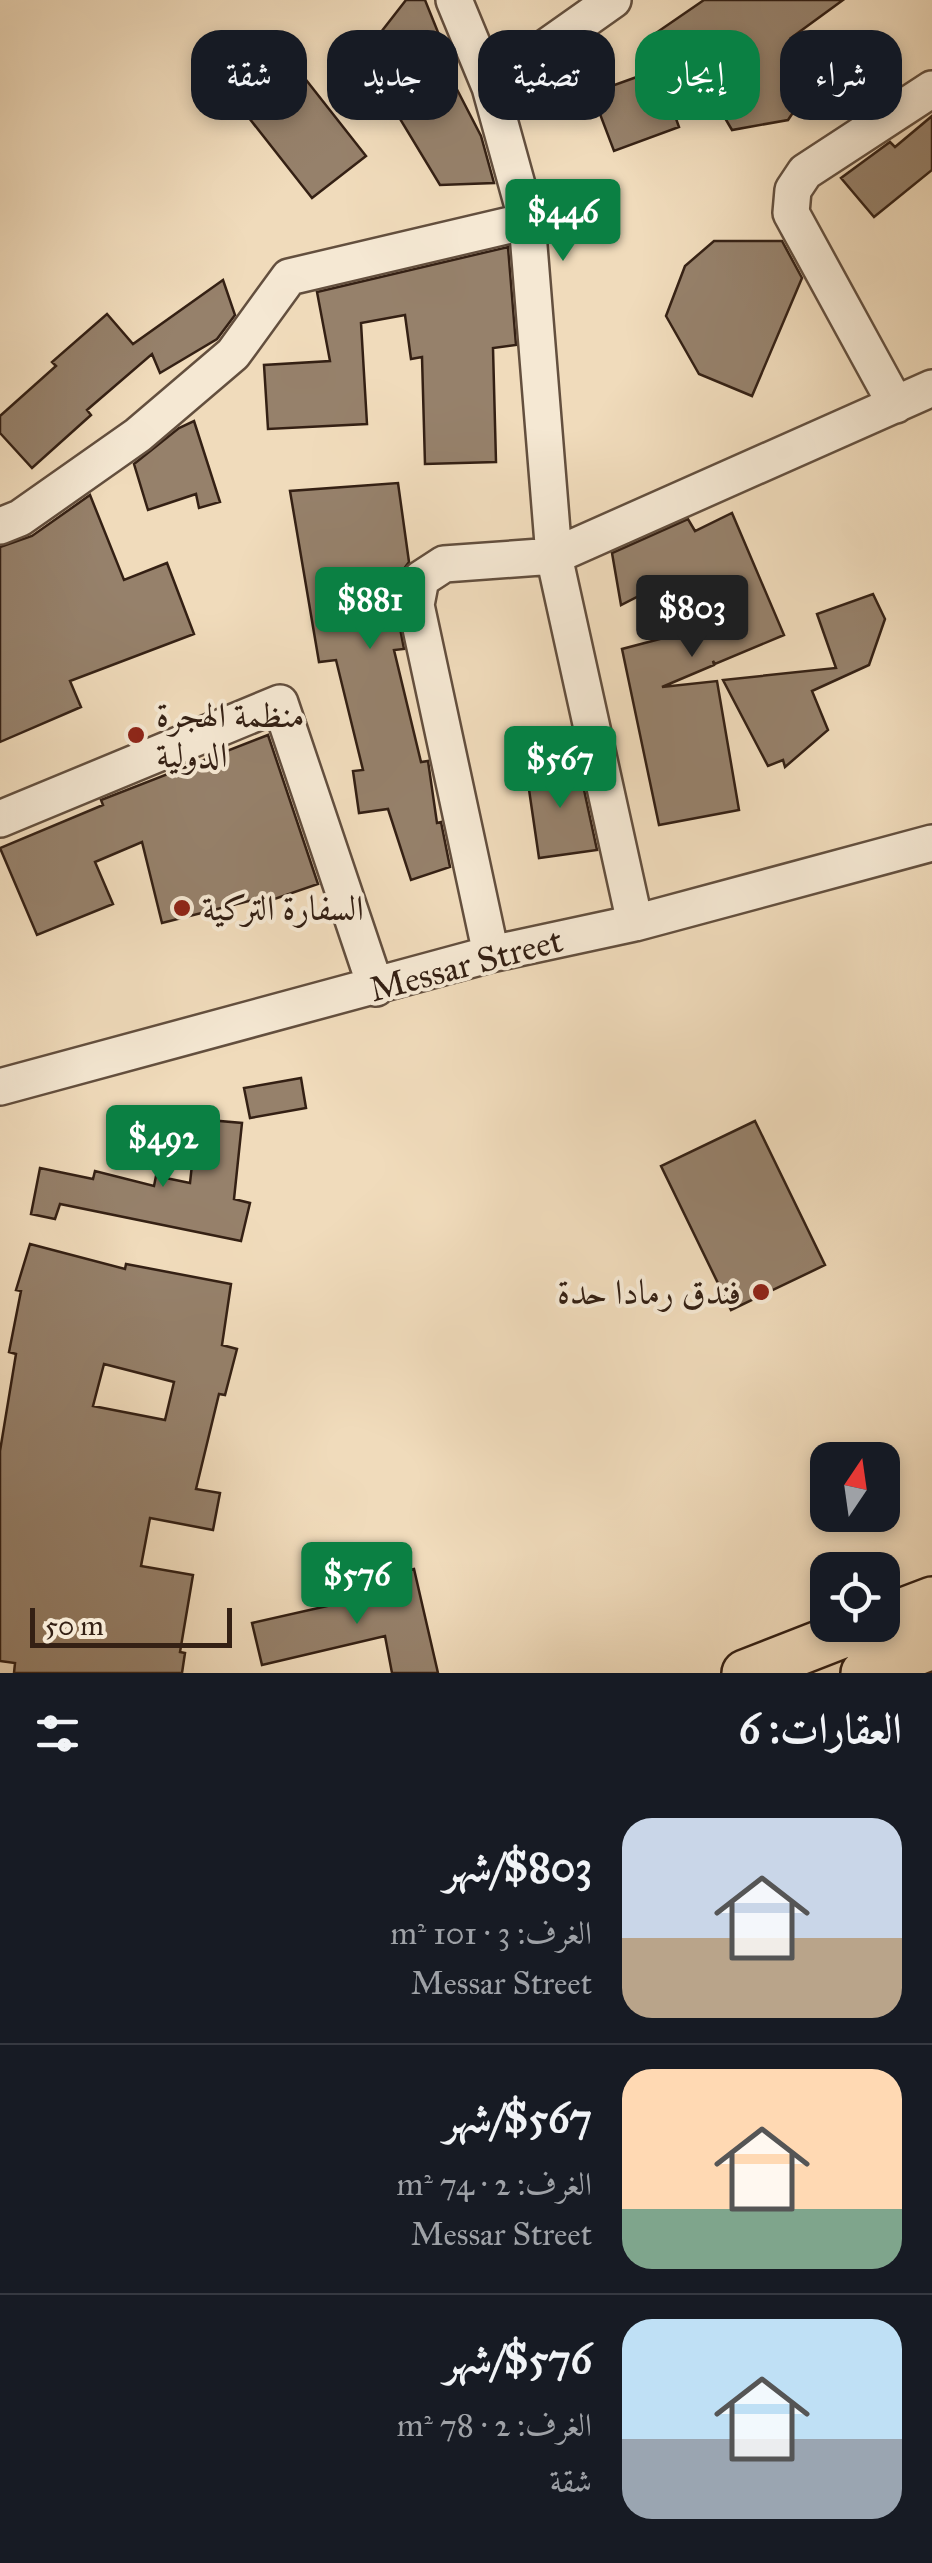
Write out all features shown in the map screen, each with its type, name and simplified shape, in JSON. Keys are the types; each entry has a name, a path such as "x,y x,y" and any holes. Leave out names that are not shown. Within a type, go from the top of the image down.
{"main road":[{"path":"900,1613 932,1600"},
{"path":"745,1673 824,1642"},
{"path":"864,1673 932,1646"}],"street":[{"path":"454,0 478,58"},
{"path":"571,30 613,0"},
{"path":"896,405 791,213 793,190 805,172 932,89"},
{"path":"499,120 527,221 554,556 635,923"},
{"path":"0,526 20,518 138,435 233,354 289,276 527,221"},
{"path":"491,954 416,605 421,579 444,564 554,556 932,388"},
{"path":"0,819 280,703 376,988"},
{"name":"Messar Street","path":"0,1087 491,954 635,923 932,843"}],"building":[{"path":"406,0 425,0 437,30 383,30"},
{"path":"704,0 843,0 802,30 780,30 780,120 788,120 732,130 726,120 760,120 760,30 660,30"},
{"path":"635,78 635,120 676,120 679,127 614,151 602,120 615,120 615,85"},
{"path":"307,81 327,106 327,120 338,120 366,156 312,198 251,120 307,120"},
{"path":"458,91 481,136 494,183 440,185 401,120 458,120"},
{"path":"932,116 932,170 874,217 841,178 890,142 895,147"},
{"path":"714,241 782,241 802,278 752,396 699,374 666,316 685,266"},
{"path":"508,247 516,345 493,348 496,462 425,464 422,357 411,359 405,315 361,323 367,424 268,429 264,365 330,361 317,292"},
{"path":"223,280 235,315 217,339 160,373 152,354 87,410 91,415 32,468 0,433 0,416 56,366 52,362 107,314 133,344"},
{"path":"194,421 220,502 199,508 196,494 148,510 134,464 179,428"},
{"path":"398,483 409,562 400,574 395,602 404,649 394,650 421,762 428,761 437,823 441,822 450,867 411,880 388,809 359,813 353,771 363,770 336,660 319,662 290,491"},
{"path":"90,495 124,580 167,563 194,634 70,681 81,707 0,742 0,547 32,536"},
{"path":"732,513 784,635 715,664 713,661 714,665 662,687 717,681 739,810 659,825 622,649 698,629 676,577 621,605 612,553 688,519 695,531"},
{"path":"873,594 885,619 869,665 812,691 828,730 785,767 783,760 768,766 723,680 836,668 817,614"},
{"path":"268,735 318,884 263,903 261,898 162,923 142,842 95,862 113,904 37,935 0,848 103,805 101,800"},
{"path":"578,762 597,850 539,858 526,769"},
{"path":"301,1078 306,1108 250,1118 244,1088"},
{"path":"197,1119 242,1123 234,1199 250,1203 241,1241 60,1204 55,1219 31,1214 40,1168 93,1179 95,1171 154,1186 156,1176 190,1183"},
{"path":"755,1121 825,1265 731,1310 661,1166"},
{"path":"30,1244 125,1269 126,1264 231,1284 222,1345 237,1349 225,1395 219,1394 196,1489 220,1493 213,1530 150,1518 141,1566 193,1575 180,1652 185,1653 182,1673 14,1673 15,1663 0,1661 0,1451 16,1354 9,1352 21,1291 16,1290","holes":["104,1364 174,1382 165,1420 93,1406"]},
{"path":"414,1569 438,1673 392,1673 385,1636 262,1665 252,1623 376,1595 373,1578"}],"place":[{"name":"منظمة الهجرة الدولية","path":"136,735"},
{"name":"السفارة التركية","path":"182,908"},
{"name":"فندق رمادا حدة","path":"761,1292"}]}
